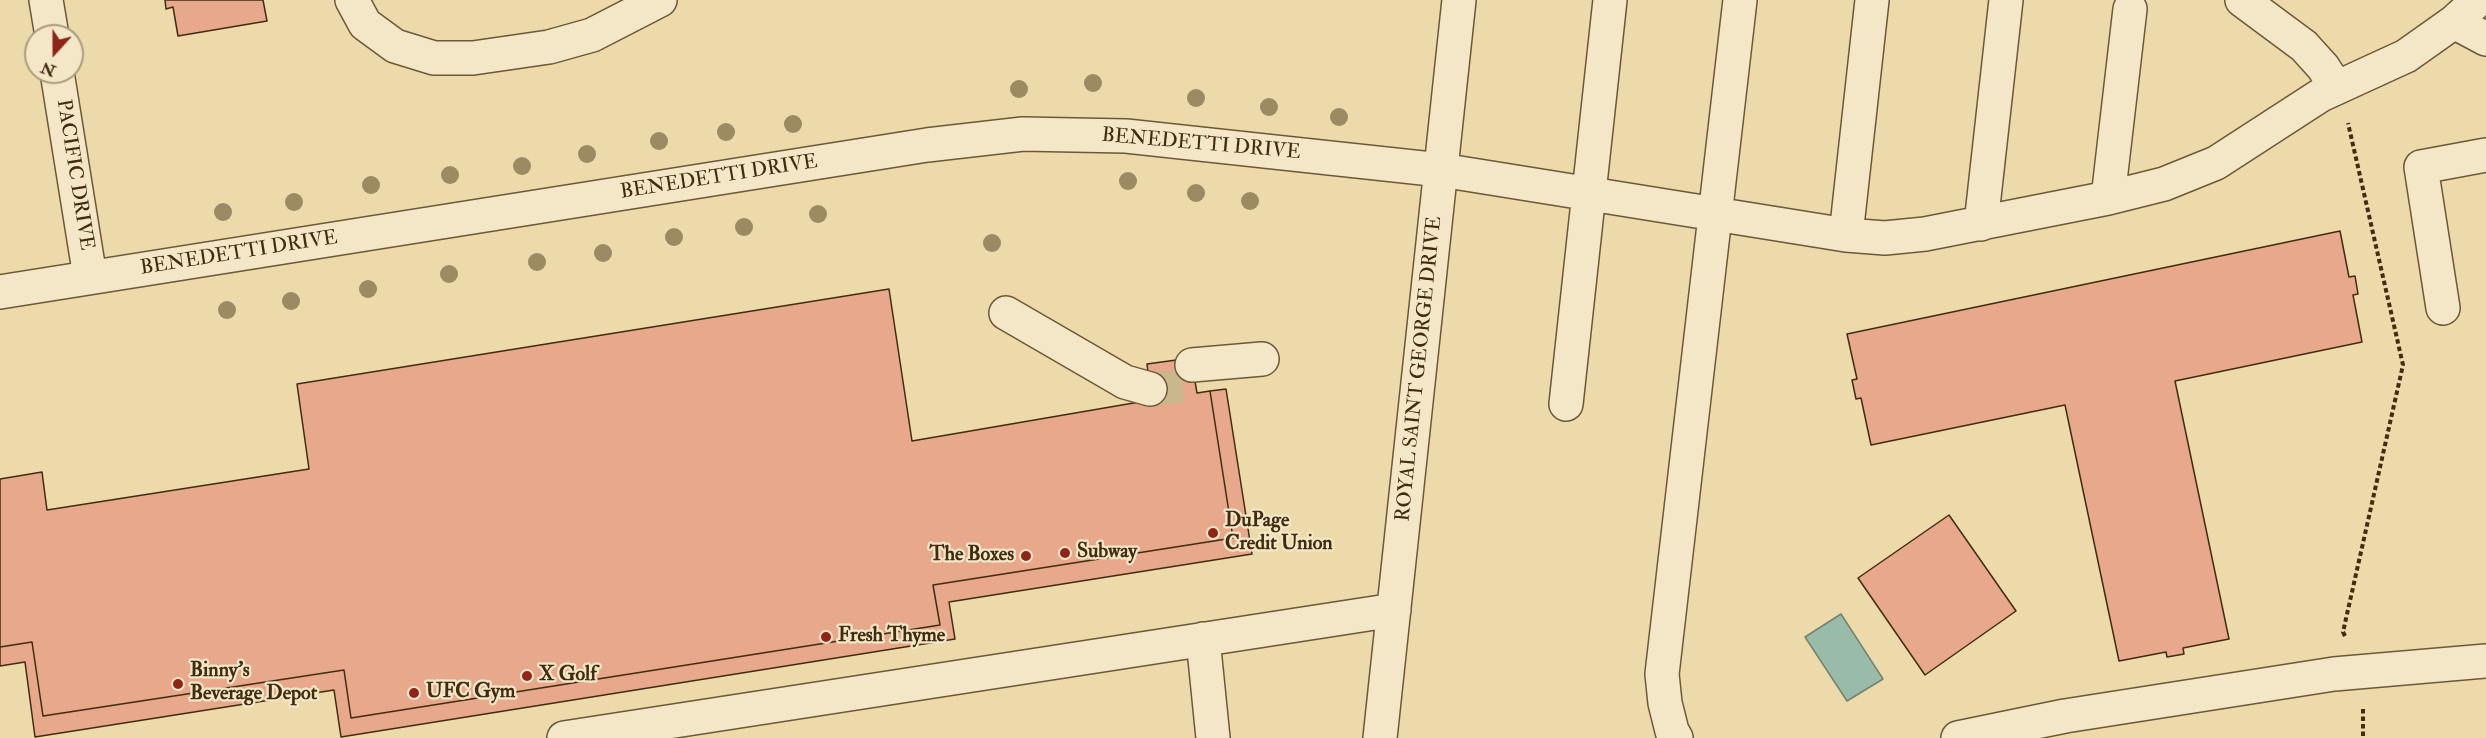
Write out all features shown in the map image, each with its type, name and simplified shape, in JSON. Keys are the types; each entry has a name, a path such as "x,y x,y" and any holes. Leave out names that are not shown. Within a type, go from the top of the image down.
{"street":[{"path":"46,0 50,24"},
{"path":"352,0 364,24 395,46 434,58 473,58 549,47 592,35 660,0"},
{"name":"ROYAL SAINT GEORGE DRIVE","path":"1380,738 1459,0"},
{"path":"1566,404 1611,0"},
{"path":"1677,738 1672,731 1665,703 1662,674 1740,0"},
{"path":"1846,236 1872,0"},
{"path":"1981,224 2006,0"},
{"path":"2242,0 2304,46 2323,67 2334,88"},
{"path":"2470,6 2486,39"},
{"name":"BENEDETTI DRIVE","path":"0,292 927,144 1023,134 1126,136 1441,170 1846,236 1885,238 1925,234 2108,198 2164,184 2216,164 2334,88 2406,56 2470,6"},
{"path":"2108,198 2130,9"},
{"name":"PACIFIC DRIVE","path":"59,84 90,278"},
{"path":"2443,308 2421,167 2486,155"},
{"path":"1006,313 1107,372 1149,380"},
{"path":"1194,375 1263,370"},
{"path":"564,738 1394,610"},
{"path":"1203,639 1213,738"},
{"path":"1958,738 2065,716 2334,674 2486,661"}],"path":[{"path":"2334,88 2346,117 2403,365 2343,632 2363,672"}],"shaded area":[{"path":"1841,614 1883,679 1847,701 1805,637"}],"building":[{"path":"165,0 263,0 267,21 178,36 173,7 166,9"},
{"path":"2340,231 2349,277 2355,276 2358,294 2353,295 2362,342 2175,381 2229,639 2183,648 2184,654 2167,657 2166,652 2119,661 2065,405 1871,445 1861,398 1856,399 1852,380 1857,379 1847,334"},
{"path":"889,289 912,441 1151,400 1147,364 1191,358 1197,393 1210,391 1233,538 933,585 940,625 351,718 344,670 43,716 32,642 0,647 0,479 42,472 47,510 309,469 297,384"},
{"path":"1226,389 1252,554 949,602 955,639 341,737 334,690 35,737 25,662 0,666 0,647 32,642 43,716 344,670 351,718 940,625 933,585 1233,538 1210,391"},
{"path":"1949,515 2016,611 1925,675 1858,578"}],"tunnel":[{"path":"1150,389 1195,385"}],"place":[{"name":"DuPage Credit Union","path":"1213,533"},
{"name":"Subway","path":"1065,553"},
{"name":"The Boxes","path":"1026,556"},
{"name":"Fresh Thyme","path":"826,637"},
{"name":"X Golf","path":"527,676"},
{"name":"Binny's Beverage Depot","path":"178,684"},
{"name":"UFC Gym","path":"414,693"}]}
